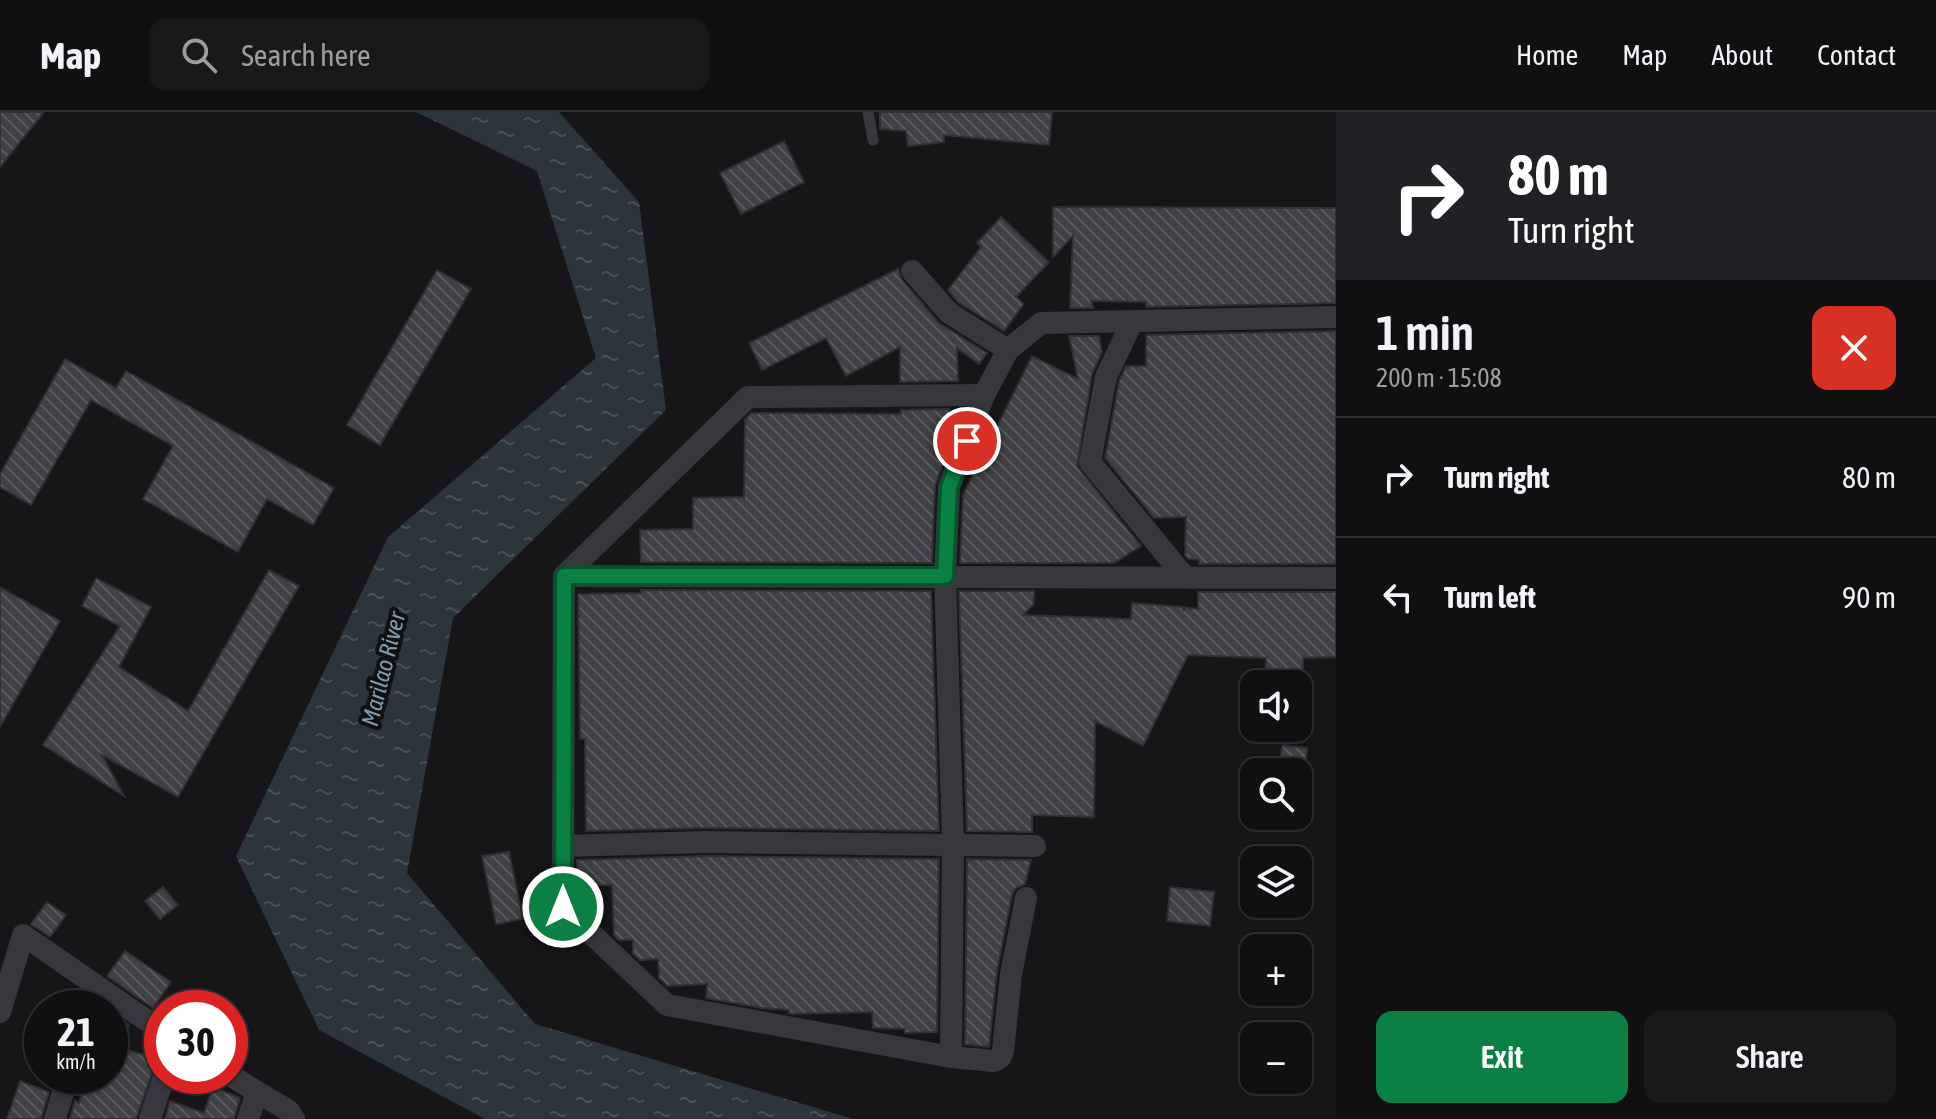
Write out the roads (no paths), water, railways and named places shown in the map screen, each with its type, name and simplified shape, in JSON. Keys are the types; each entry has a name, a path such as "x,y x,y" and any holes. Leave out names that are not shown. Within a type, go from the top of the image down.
{"street":[{"path":"912,271 949,313 1008,350"},
{"path":"951,1057 953,843 945,576 949,487 984,395 1008,350 1041,323 1336,317"},
{"path":"1132,322 1106,377 1090,462 1184,576"},
{"path":"984,395 748,397 564,576 563,907 667,1005 951,1057 994,1061 1000,1058 1011,974 1026,898"},
{"path":"564,576 1336,578"},
{"path":"563,846 705,842 1035,846"},
{"path":"0,1012 23,935 144,1019"},
{"path":"93,990 95,985"},
{"path":"248,1086 288,1110 294,1119"},
{"path":"248,1119 257,1092"},
{"path":"55,1119 63,1094"},
{"path":"150,1119 158,1094"}],"lane":[{"path":"868,112 873,140"}],"water":[{"name":"Marilao River","path":"416,112 559,112 639,202 666,410 453,618 407,873 535,1024 853,1119 485,1119 319,1030 236,856 388,537 596,358 537,171"}]}
